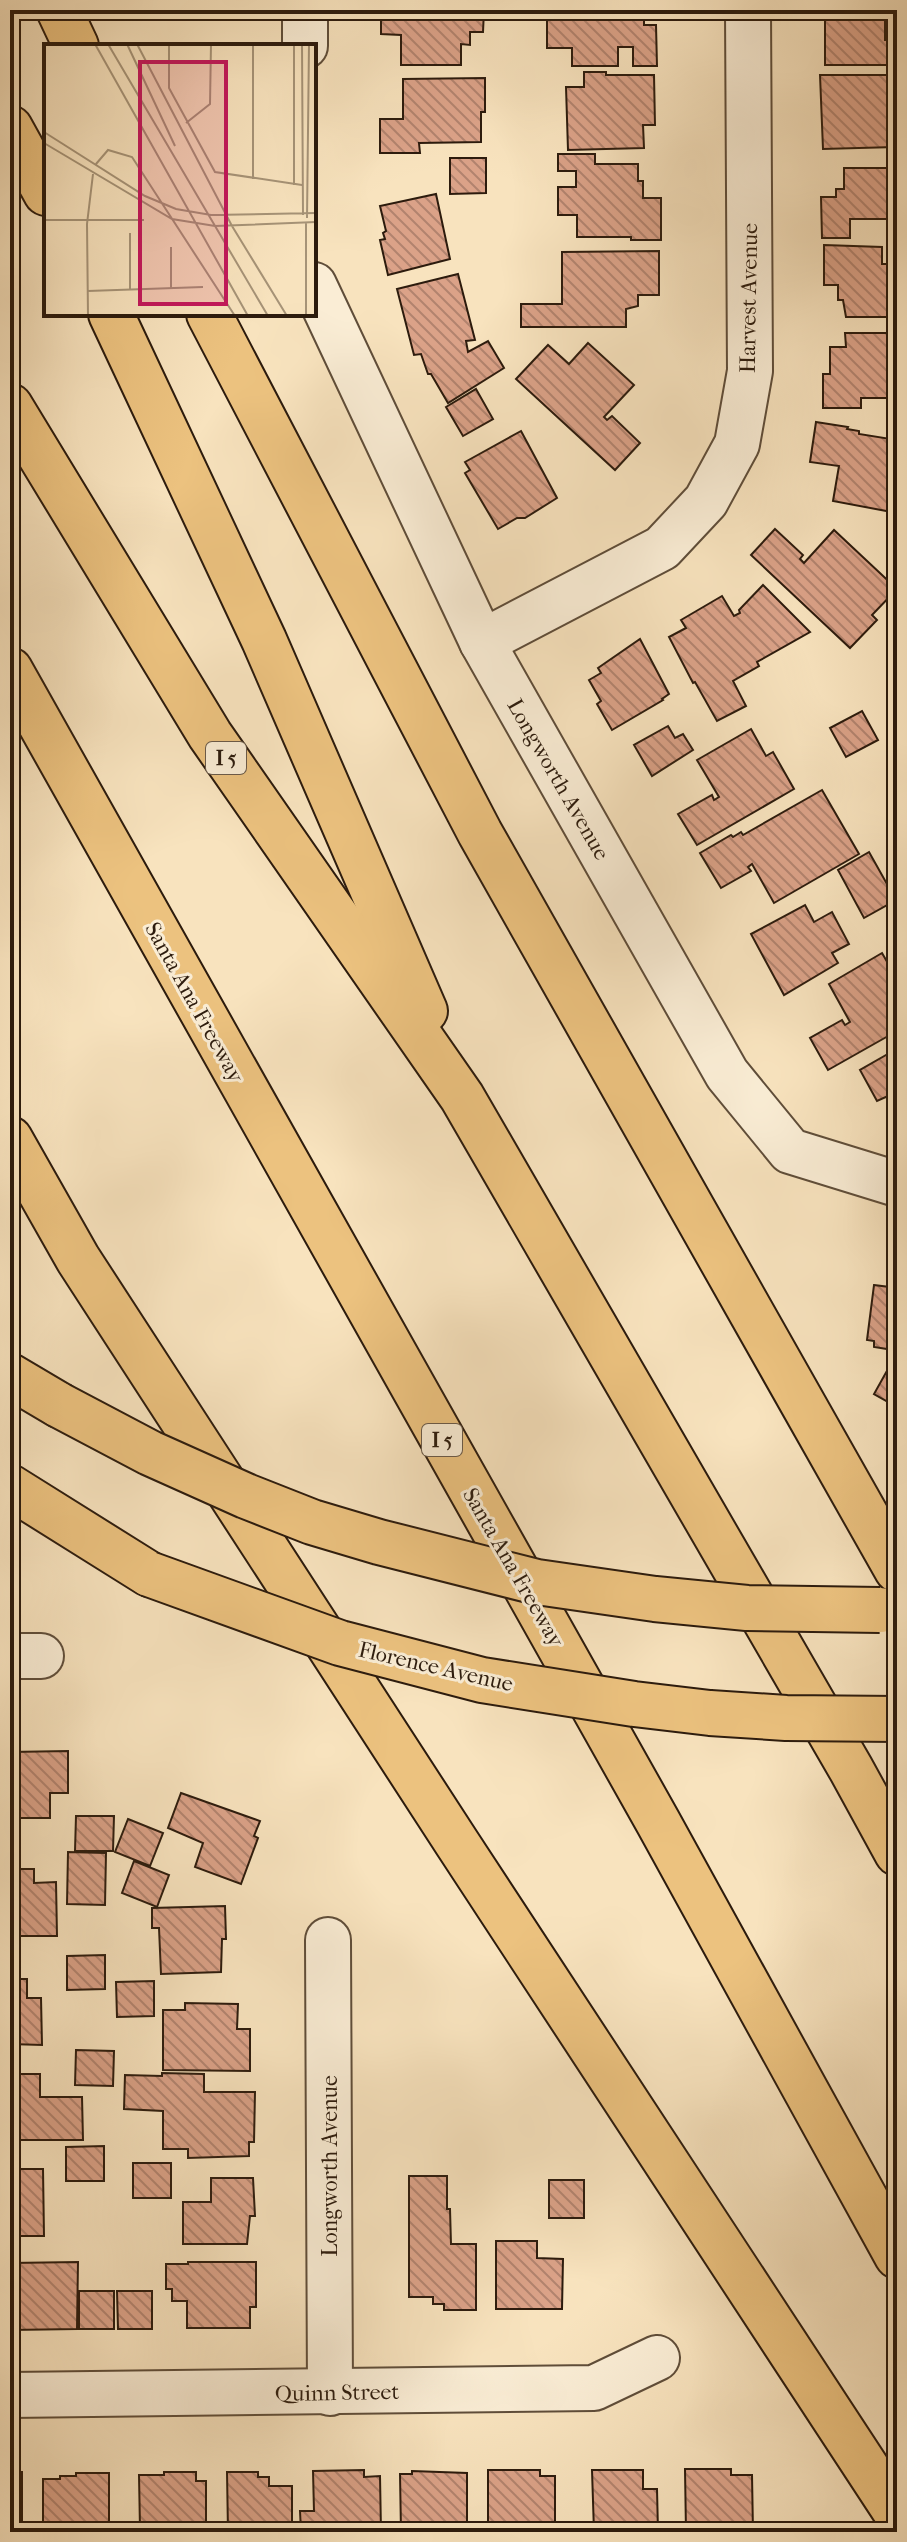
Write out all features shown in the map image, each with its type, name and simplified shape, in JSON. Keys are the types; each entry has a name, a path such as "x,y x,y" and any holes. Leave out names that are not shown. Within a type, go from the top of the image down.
{"main road":[{"path":"59,10 75,44"},
{"path":"10,128 44,189"},
{"path":"112,316 264,640 462,1097"},
{"path":"210,316 480,833 897,1570"},
{"name":"I 5","path":"10,406 210,735 462,1097 897,1853"},
{"name":"Santa Ana Freeway","path":"10,670 658,1822 897,2256"},
{"path":"10,1139 87,1272 897,2514"},
{"path":"10,1376 150,1453 246,1496 312,1522 437,1557 537,1582 655,1599 747,1608 888,1610"},
{"name":"Florence Avenue","path":"10,1487 149,1574 340,1643 482,1680 710,1713 786,1718 897,1719"}],"street":[{"path":"305,10 305,44"},
{"name":"Harvest Avenue","path":"482,642 662,548 706,501 737,444 750,371 748,10"},
{"name":"Longworth Avenue","path":"316,289 482,642 727,1074 790,1151 897,1184"},
{"name":"Longworth Avenue","path":"328,1940 330,2393"},
{"name":"Quinn Street","path":"10,2395 594,2388 657,2358"}],"building":[{"path":"381,10 484,10 483,32 470,32 470,45 461,44 461,65 401,65 401,35 381,34"},
{"path":"547,10 634,10 634,15 644,14 644,25 656,25 657,66 633,66 633,47 618,47 618,66 572,66 572,48 547,48"},
{"path":"897,10 897,17 885,17 885,40 897,40 897,65 825,65 825,11"},
{"path":"584,72 654,75 655,125 643,125 644,148 568,150 566,87 584,87"},
{"path":"888,72 897,72 895,147 823,149 820,75 888,75"},
{"path":"485,78 481,142 419,143 420,153 380,153 380,119 403,119 403,79"},
{"path":"558,154 595,154 595,164 638,164 638,181 643,181 643,198 661,198 661,240 577,237 577,215 558,215 558,187 576,187 576,171 558,171"},
{"path":"450,158 486,158 486,193 450,194"},
{"path":"844,168 897,168 897,219 850,219 850,238 822,238 821,197 836,197 836,189 844,189"},
{"path":"436,194 450,259 388,275 380,240 385,239 383,233 386,231 380,206"},
{"path":"824,245 882,247 882,264 897,264 897,317 846,317 843,300 838,300 838,285 824,285"},
{"path":"659,251 659,295 638,295 638,306 626,309 626,327 521,327 521,304 562,304 562,252"},
{"path":"458,274 475,340 466,341 468,352 488,341 504,368 448,403 431,374 428,374 421,354 414,355 397,289"},
{"path":"845,333 897,333 895,398 861,398 861,408 823,408 823,374 830,374 830,347 846,347"},
{"path":"588,343 634,385 604,417 607,420 612,416 640,443 615,470 516,379 548,345 569,364"},
{"path":"476,389 493,419 463,436 446,407"},
{"path":"816,422 897,440 897,513 833,501 839,466 810,462"},
{"path":"521,431 557,498 525,518 517,518 498,529 465,473 470,470 465,462"},
{"path":"775,529 803,555 800,559 804,563 834,530 897,589 872,615 877,620 850,648 751,555"},
{"path":"763,585 810,632 757,662 759,666 733,681 746,706 717,721 669,637 686,628 681,620 722,596 734,616 740,613 739,610"},
{"path":"640,639 669,694 612,730 597,704 601,701 589,680 601,673 598,668"},
{"path":"862,711 878,740 846,757 830,728"},
{"path":"668,726 675,738 683,734 693,750 652,776 634,745"},
{"path":"751,729 766,756 773,752 794,789 697,845 678,814 712,795 714,800 719,797 697,760"},
{"path":"822,790 859,854 774,903 752,864 748,867 751,871 721,888 700,853 731,835 733,837 741,832 743,835"},
{"path":"869,852 896,900 864,918 838,870"},
{"path":"805,905 814,922 832,912 849,944 832,953 838,963 784,995 751,934"},
{"path":"882,953 897,979 891,987 897,999 897,1031 828,1070 810,1038 842,1020 845,1025 850,1022 829,984"},
{"path":"893,1051 897,1058 897,1092 877,1101 860,1070"},
{"path":"874,1285 897,1288 897,1345 887,1343 887,1349 874,1347 874,1341 867,1340"},
{"path":"893,1360 897,1363 897,1407 874,1394"},
{"path":"68,1751 68,1793 50,1793 50,1818 10,1818 10,1752"},
{"path":"181,1793 260,1821 254,1836 258,1838 241,1884 195,1867 203,1843 168,1828"},
{"path":"76,1816 114,1816 113,1851 75,1851"},
{"path":"128,1819 163,1833 150,1866 115,1852"},
{"path":"68,1852 106,1853 105,1905 67,1904"},
{"path":"134,1861 169,1875 157,1907 122,1893"},
{"path":"10,1869 34,1869 34,1883 56,1882 57,1936 10,1936"},
{"path":"225,1906 226,1939 222,1939 221,1972 161,1974 159,1928 152,1928 152,1908"},
{"path":"105,1955 105,1989 67,1990 67,1956"},
{"path":"10,1979 27,1979 27,1998 41,1998 42,2045 10,2044"},
{"path":"154,1981 154,2016 117,2017 116,1982"},
{"path":"185,2003 238,2004 237,2029 250,2029 250,2071 163,2070 163,2010 185,2010"},
{"path":"76,2050 114,2051 113,2086 75,2085"},
{"path":"162,2073 204,2074 204,2092 255,2092 254,2142 249,2142 249,2156 188,2158 188,2149 163,2149 163,2111 124,2109 125,2075 162,2076"},
{"path":"10,2074 40,2074 40,2097 82,2097 83,2140 10,2140"},
{"path":"104,2146 104,2181 66,2181 66,2147"},
{"path":"133,2163 171,2163 171,2198 133,2198"},
{"path":"10,2169 43,2169 44,2236 10,2236"},
{"path":"409,2176 447,2176 451,2244 476,2244 476,2310 444,2310 444,2304 433,2304 433,2297 409,2297"},
{"path":"211,2178 253,2178 255,2216 250,2216 247,2244 183,2244 183,2202 211,2202"},
{"path":"549,2180 584,2180 584,2218 549,2218"},
{"path":"496,2241 537,2241 537,2258 563,2259 562,2309 496,2309"},
{"path":"78,2262 77,2329 10,2330 10,2263"},
{"path":"256,2262 256,2307 250,2307 250,2328 187,2328 187,2301 172,2301 172,2289 166,2289 166,2264"},
{"path":"79,2291 114,2291 114,2329 79,2329"},
{"path":"117,2291 152,2291 152,2329 118,2329"},
{"path":"685,2469 731,2469 731,2475 752,2475 753,2532 686,2532"},
{"path":"364,2470 364,2477 380,2476 381,2532 301,2532 300,2511 314,2511 313,2471"},
{"path":"488,2470 540,2470 540,2476 555,2476 555,2532 508,2532 508,2523 488,2523"},
{"path":"592,2470 643,2470 643,2489 657,2489 658,2532 594,2532"},
{"path":"412,2471 467,2473 467,2532 401,2532 400,2474 412,2474"},
{"path":"10,2472 22,2472 22,2524 10,2524"},
{"path":"164,2472 196,2472 196,2481 206,2481 206,2532 140,2529 139,2475 164,2475"},
{"path":"227,2472 258,2472 258,2477 269,2477 269,2486 292,2486 292,2532 228,2532"},
{"path":"76,2473 109,2473 109,2525 89,2525 89,2532 43,2532 43,2479 60,2479 60,2476 76,2476"}]}
